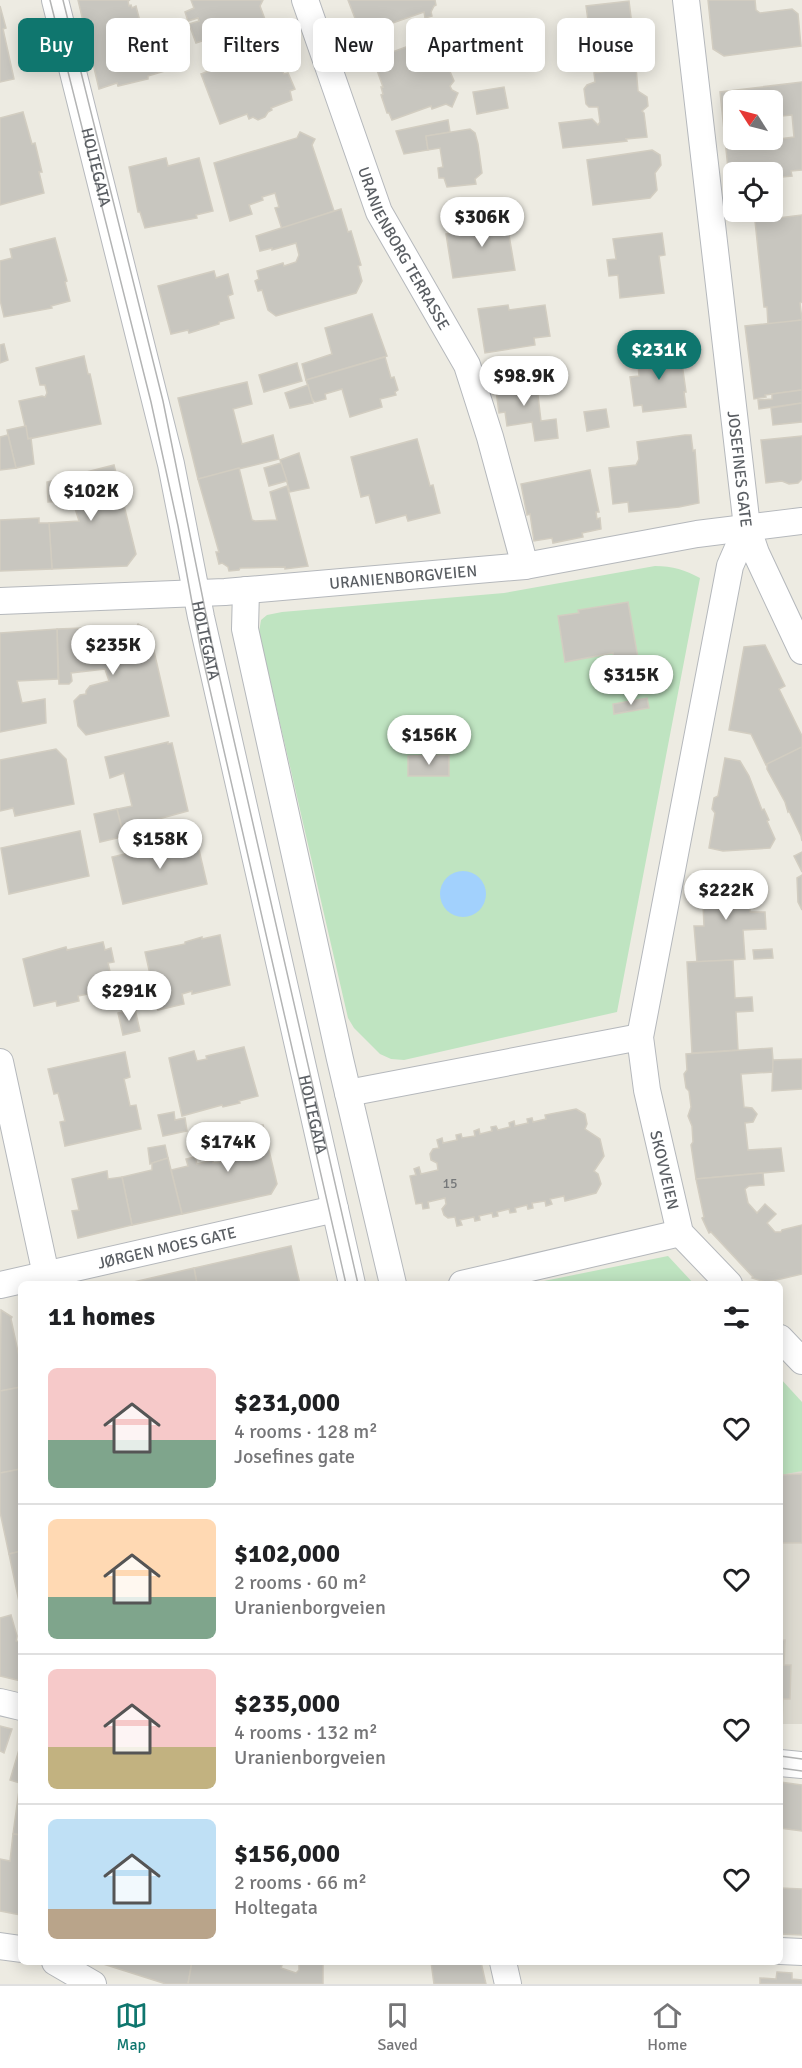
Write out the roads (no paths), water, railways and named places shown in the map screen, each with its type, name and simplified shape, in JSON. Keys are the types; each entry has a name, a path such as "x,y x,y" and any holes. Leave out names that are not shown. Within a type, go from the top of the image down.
{"street":[{"name":"HOLTEGATA","path":"55,0 159,412 196,593 351,1281"},
{"name":"URANIENBORG TERRASSE","path":"305,0 379,212 467,365 490,437 525,566"},
{"name":"JOSEFINES GATE","path":"640,1037 730,566 747,527 686,0"},
{"name":"URANIENBORGVEIEN","path":"0,601 246,590 525,566 697,534 802,521"},
{"path":"747,527 756,553 802,651"},
{"path":"246,590 245,629 392,1281"},
{"path":"348,1093 640,1037"},
{"name":"SKOVVEIEN","path":"640,1037 647,1090 680,1233 726,1281"},
{"path":"0,1062 46,1279"},
{"name":"JØRGEN MOES GATE","path":"31,1281 335,1209"},
{"path":"475,1281 680,1233"},
{"name":"JØRGEN MOES GATE","path":"0,1285 18,1283"},
{"path":"783,1341 802,1361"},
{"path":"0,1702 18,1706"},
{"path":"783,1763 802,1765"},
{"path":"0,1946 18,1949"},
{"path":"783,1951 802,1952"},
{"path":"504,1965 508,1984"},
{"path":"64,1969 93,1984"}],"water":[{"path":"463,871 479,878 486,894 479,910 463,917 447,910 440,894 447,878"}],"tram line":[{"path":"50,0 151,402 178,526 200,646 345,1281"},
{"path":"63,0 163,401 212,644 357,1281"},
{"path":"783,1756 802,1759"},
{"path":"783,1768 802,1771"}]}
